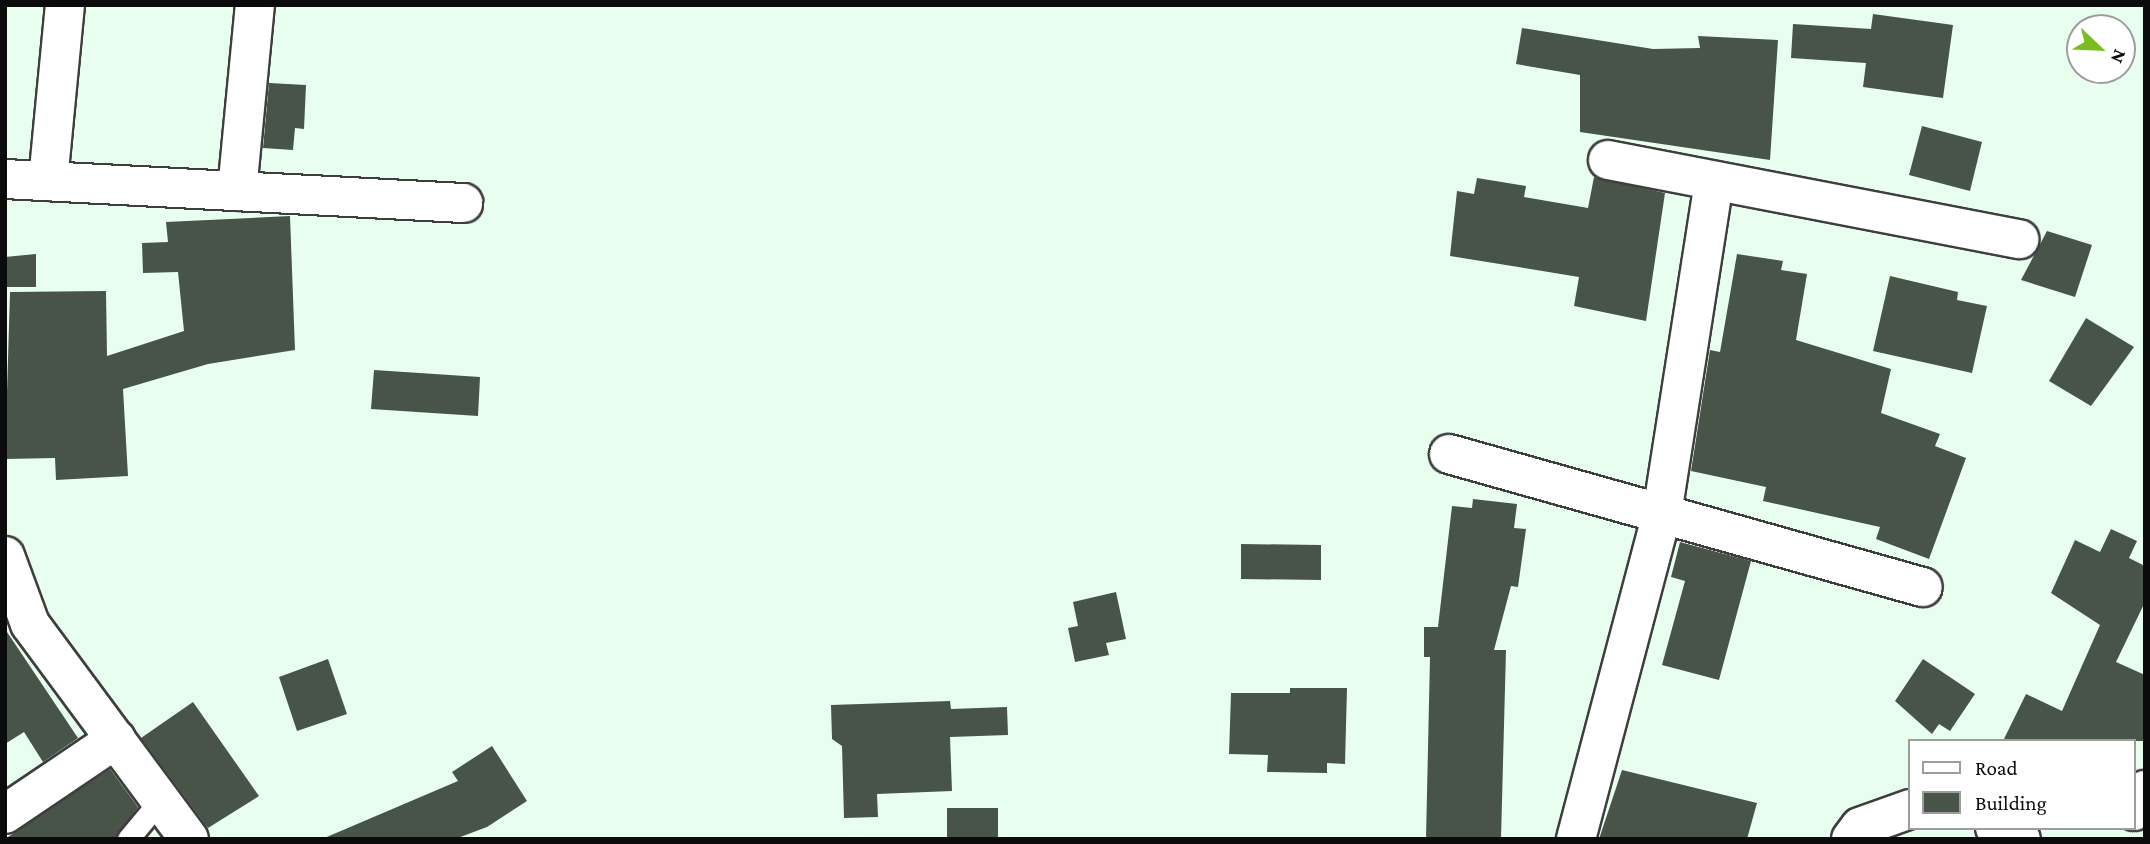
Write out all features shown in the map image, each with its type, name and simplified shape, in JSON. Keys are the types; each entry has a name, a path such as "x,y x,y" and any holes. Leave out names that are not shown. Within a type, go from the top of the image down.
{"street":[{"path":"48,181 65,5"},
{"path":"237,191 255,5"},
{"path":"1608,160 2018,239"},
{"path":"5,179 464,203"},
{"path":"1576,839 1662,514 1714,182"},
{"path":"1449,454 1923,587"},
{"path":"5,556 30,624 116,739 158,803 189,839"},
{"path":"5,814 116,739"},
{"path":"2136,807 2145,790"},
{"path":"1851,839 1860,827 1909,809"},
{"path":"2000,830 2021,839"}],"lane":[{"path":"128,839 158,803"}],"building":[{"path":"1873,14 1953,25 1943,98 1863,87 1866,63 1791,58 1793,24 1871,29"},
{"path":"1522,28 1653,49 1700,48 1698,36 1778,40 1770,160 1580,132 1580,75 1516,64"},
{"path":"269,83 306,85 304,129 295,128 293,150 263,148"},
{"path":"1922,126 1982,142 1970,191 1909,175"},
{"path":"1594,177 1665,193 1646,321 1574,306 1579,277 1450,256 1457,191 1474,194 1477,178 1526,186 1524,197 1588,208"},
{"path":"290,216 295,350 208,364 123,389 128,476 56,480 55,458 5,459 10,292 106,291 107,356 184,331 178,272 143,273 142,243 168,242 166,222"},
{"path":"2047,231 2092,245 2075,297 2021,280"},
{"path":"36,254 36,287 5,287 5,257"},
{"path":"1737,254 1783,261 1781,270 1807,274 1796,340 1891,369 1881,413 1940,434 1935,446 1966,458 1929,559 1876,539 1880,527 1763,501 1766,487 1691,471 1710,350 1720,352"},
{"path":"1890,276 1958,292 1957,300 1987,306 1972,373 1873,351"},
{"path":"2086,318 2134,347 2091,406 2049,381"},
{"path":"374,370 480,377 478,416 371,409"},
{"path":"1473,499 1517,504 1514,528 1526,529 1518,587 1511,586 1494,650 1506,650 1501,839 1426,839 1430,657 1424,657 1424,627 1438,627 1452,506 1472,508"},
{"path":"2111,529 2137,541 2129,558 2145,566 2145,602 2116,662 2145,675 2145,741 2004,739 2026,694 2062,711 2100,625 2051,593 2075,540 2100,552"},
{"path":"1680,542 1751,561 1719,680 1662,665 1685,581 1671,577"},
{"path":"1241,544 1321,545 1321,580 1241,579"},
{"path":"1116,592 1126,639 1106,643 1109,655 1075,662 1068,628 1078,626 1073,602"},
{"path":"5,629 78,738 43,762 24,732 5,744"},
{"path":"328,659 347,714 297,731 279,677"},
{"path":"1923,659 1975,694 1950,731 1939,724 1932,734 1895,701"},
{"path":"1290,688 1347,688 1345,764 1327,763 1327,773 1267,772 1268,755 1229,754 1231,693 1290,693"},
{"path":"950,701 951,709 1007,707 1008,735 950,737 952,791 877,794 878,817 844,818 842,746 832,739 831,705"},
{"path":"193,702 259,796 208,828 141,738"},
{"path":"492,746 527,801 487,827 455,839 322,839 458,781 452,772"},
{"path":"110,769 138,807 115,839 5,839"},
{"path":"1622,770 1757,803 1747,839 1599,839"},
{"path":"947,808 998,808 998,839 947,839"}]}
